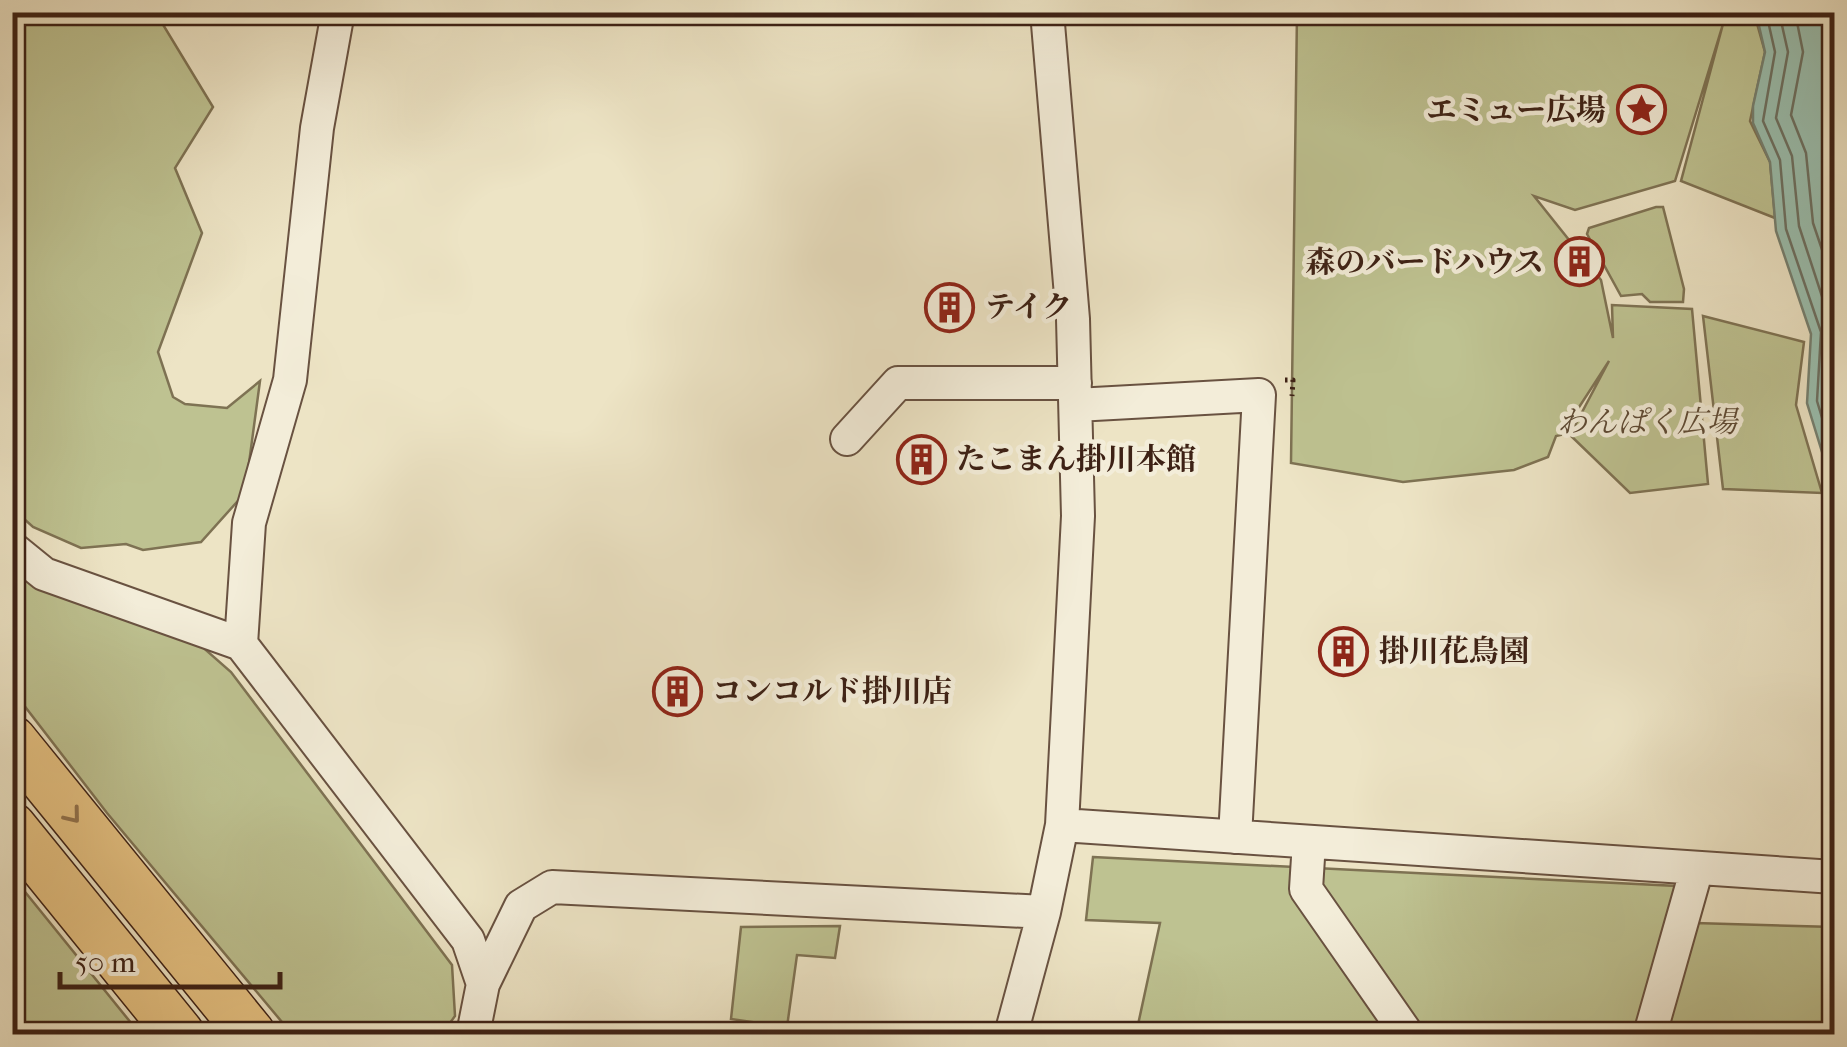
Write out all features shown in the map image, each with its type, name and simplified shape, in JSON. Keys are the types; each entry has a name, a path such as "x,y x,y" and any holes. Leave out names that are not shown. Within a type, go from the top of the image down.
{"highway":[{"path":"12,740 251,1034"},
{"path":"12,828 180,1034"}],"street":[{"path":"241,644 249,523 290,380 317,128 338,12"},
{"path":"1011,1034 1062,826 1078,516 1073,319 1047,12"},
{"path":"847,440 898,383 1075,394 1259,395 1235,838"},
{"path":"12,548 44,574 241,644 468,940 482,984"},
{"path":"1062,826 1834,877"},
{"path":"1309,842 1306,889 1407,1034"},
{"path":"1650,1034 1696,868"},
{"path":"473,1034 482,984 522,906 552,887 1044,912"}],"green space":[{"path":"12,13 156,13 213,107 175,168 202,233 158,352 173,397 185,404 227,408 260,381 245,493 201,542 143,550 126,544 81,548 33,527 13,509"},
{"name":"わんぱく広場","path":"1297,13 1754,13 1765,52 1750,121 1770,162 1775,218 1681,181 1723,24 1675,181 1575,210 1534,196 1601,280 1613,338 1612,305 1692,309 1708,484 1630,493 1570,435 1609,361 1561,435 1556,436 1548,457 1514,470 1403,482 1291,463"},
{"path":"1663,207 1684,289 1683,302 1650,302 1642,294 1621,296 1587,234 1589,228"},
{"path":"1703,316 1804,342 1796,405 1822,493 1723,489"},
{"path":"12,568 190,636 231,672 452,965 455,1016 442,1034 292,1034 107,813 13,691"},
{"path":"1093,857 1677,886 1635,1034 1136,1034 1160,923 1086,920"},
{"path":"13,877 140,1034 28,1034 13,1014"},
{"path":"1695,923 1834,927 1834,1034 1664,1034"},
{"path":"840,926 835,958 797,955 787,1027 731,1019 741,927"}],"water":[{"path":"1756,13 1834,13 1834,491 1807,403 1811,334 1776,231 1770,162 1753,123 1765,52"}],"place":[{"name":"エミュー広場","path":"1641,110"},
{"name":"森のバードハウス","path":"1579,262"},
{"name":"テイク","path":"950,307"},
{"name":"たこまん掛川本館","path":"921,459"},
{"name":"掛川花鳥園","path":"1344,651"},
{"name":"コンコルド掛川店","path":"677,691"}]}
